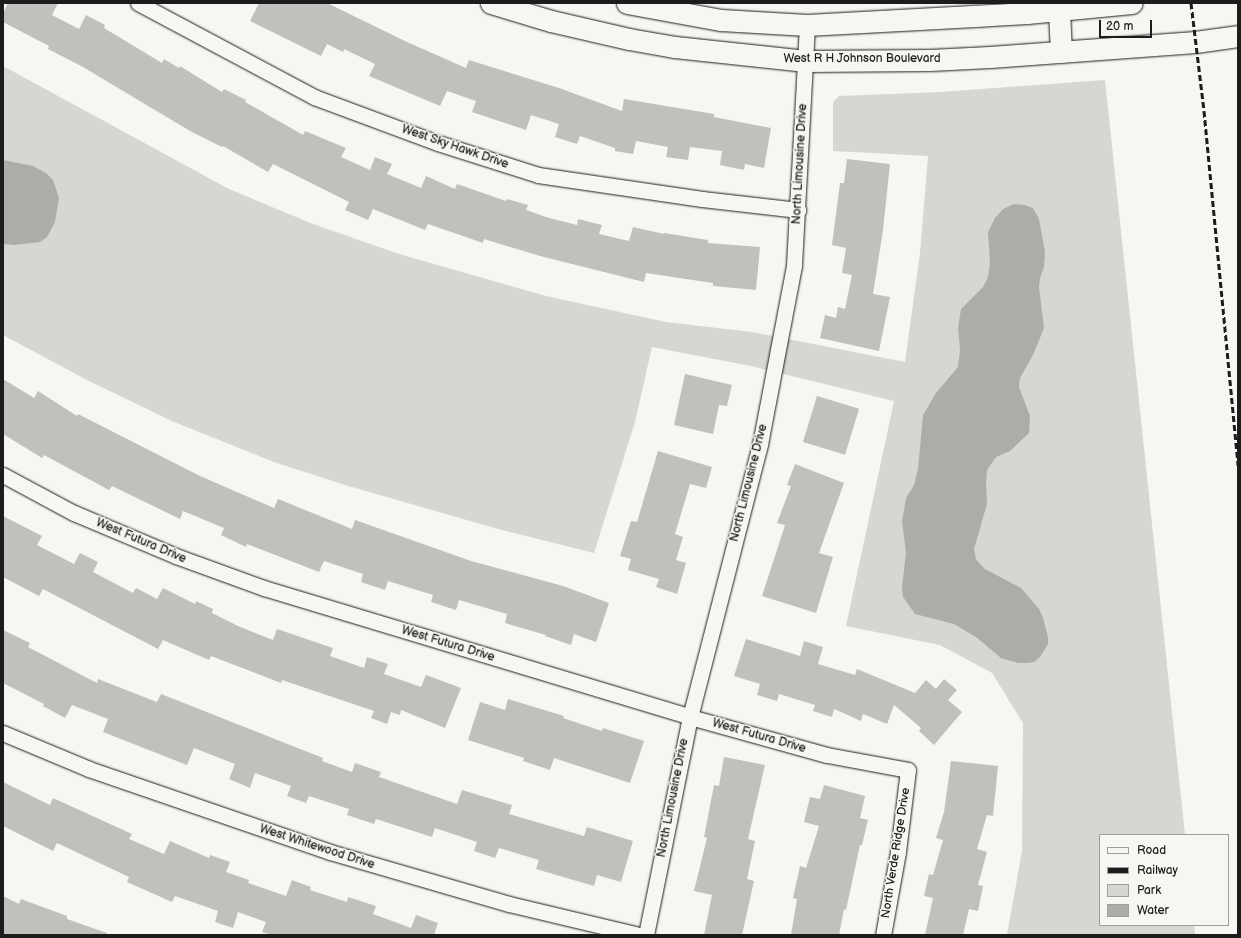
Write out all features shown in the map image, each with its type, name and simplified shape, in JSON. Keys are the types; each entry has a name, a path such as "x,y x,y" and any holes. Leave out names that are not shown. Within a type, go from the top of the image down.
{"main road":[{"name":"West R H Johnson Boulevard","path":"491,3 551,21 629,39 675,47 806,61 930,60 1195,42 1238,36"},
{"path":"627,3 721,20 807,25 1059,11 1132,3"},
{"path":"1059,11 1061,52"}],"street":[{"name":"West Sky Hawk Drive","path":"138,3 314,97 438,143 538,176 702,199 798,210"},
{"name":"North Limousine Drive","path":"646,935 690,716 760,444 794,265 807,25"},
{"name":"West Futura Drive","path":"3,475 74,513 176,556 264,588 690,716 827,755 908,770"},
{"name":"West Whitewood Drive","path":"3,733 89,769 330,852 509,904 639,935"},
{"name":"North Verde Ridge Drive","path":"883,935 898,852 908,770"}],"green space":[{"path":"3,66 229,189 313,224 399,254 546,296 666,322 752,332 905,362 920,253 928,156 833,151 833,102 839,96 941,92 1105,80 1185,834 1099,834 1099,926 1194,926 1195,935 1007,935 1022,851 1023,723 992,673 940,645 846,626 894,401 751,366 652,347 635,422 594,553 498,529 345,485 274,462 174,422 89,381 3,335"}],"water":[{"path":"3,160 33,166 46,173 53,180 59,198 55,222 47,237 40,242 15,245 3,244"},
{"path":"1014,204 1033,208 1039,219 1045,252 1044,267 1040,278 1039,287 1044,328 1033,355 1020,378 1019,387 1030,416 1029,433 1010,451 996,457 987,470 987,504 974,549 976,559 985,569 1021,588 1039,609 1048,637 1048,644 1040,657 1034,662 1027,663 1018,663 1001,658 976,637 954,624 915,614 903,597 902,587 906,553 902,521 906,498 914,485 918,469 923,415 936,393 958,367 960,350 958,328 961,309 983,287 988,277 990,263 988,232 995,218 1003,209"}],"building":[{"path":"8,3 58,3 52,15 79,29 86,15 105,25 104,28 162,63 164,59 179,68 180,66 222,92 224,89 246,100 245,102 303,135 305,131 346,148 341,157 370,170 375,157 392,164 387,174 421,188 426,176 455,189 457,184 506,201 507,199 528,205 526,210 549,218 577,225 578,219 602,225 599,234 629,241 633,227 664,234 708,240 708,243 760,247 756,290 713,286 713,283 646,273 644,282 540,256 484,239 483,243 428,224 425,230 373,209 368,220 345,210 349,202 273,164 268,172 223,146 222,147 190,131 83,67 48,49 49,46 3,22 3,13"},
{"path":"259,3 327,3 407,42 466,68 469,60 559,88 622,111 624,99 714,114 714,117 771,128 764,168 745,164 744,170 720,165 722,151 690,147 688,160 666,157 668,147 636,141 633,154 615,151 615,148 580,136 577,144 555,137 559,124 531,115 526,130 472,112 476,101 447,91 440,106 369,76 375,64 344,49 343,52 327,44 321,56 250,21"},
{"path":"847,159 890,164 883,230 873,294 890,297 879,351 820,338 825,315 836,318 838,307 845,309 852,275 842,273 846,248 832,245 840,183 844,183"},
{"path":"685,374 732,385 727,406 719,405 713,434 674,425"},
{"path":"3,379 34,398 38,391 77,416 78,414 200,476 274,508 278,499 352,529 355,520 471,561 563,586 609,603 596,642 574,634 571,645 545,636 546,635 505,623 507,614 459,600 456,610 431,602 433,595 388,581 385,590 361,582 363,574 324,561 319,572 247,544 246,547 221,535 224,528 183,511 180,519 112,486 109,490 44,455 42,458 3,434"},
{"path":"817,396 859,409 845,455 803,442"},
{"path":"658,451 712,467 706,488 690,484 675,534 683,537 676,560 686,563 677,594 656,587 659,579 628,570 631,559 620,556 631,521 637,522"},
{"path":"795,464 844,483 819,553 833,557 816,613 762,596 785,525 777,523 791,486 787,485"},
{"path":"3,516 42,536 37,545 74,564 80,553 98,562 93,572 133,593 136,588 157,599 163,588 195,604 196,601 213,609 212,613 238,626 273,640 277,629 333,648 330,656 364,668 367,657 388,664 384,674 421,687 426,675 461,688 445,728 401,710 400,715 391,712 387,724 371,718 374,711 282,680 281,683 211,656 209,660 163,640 158,649 43,589 39,596 3,577"},
{"path":"3,630 30,643 28,647 97,683 98,679 157,702 161,694 323,758 322,761 352,772 355,763 381,772 379,777 457,804 462,790 512,805 509,814 584,836 587,827 633,841 621,882 597,875 594,886 536,869 539,860 499,848 495,858 474,851 477,842 435,828 432,837 376,819 374,824 347,815 349,809 309,796 306,803 287,796 291,786 255,773 250,788 229,779 235,764 194,748 187,765 103,732 108,719 72,705 65,718 43,706 44,704 3,683"},
{"path":"746,639 800,656 804,641 823,647 818,664 855,675 857,669 915,693 926,680 936,689 944,679 957,690 948,700 962,712 934,745 919,731 921,728 894,705 887,724 863,714 861,721 834,709 832,717 813,711 815,705 779,694 777,701 757,695 760,684 734,676"},
{"path":"508,699 564,716 563,718 602,731 603,728 644,741 630,783 554,758 550,770 523,761 524,758 468,740 480,702 505,710"},
{"path":"724,757 765,765 748,839 755,841 747,879 754,881 742,935 704,935 712,895 694,891 707,838 704,837 714,785 719,786"},
{"path":"951,761 998,766 993,816 987,815 977,849 987,852 978,885 983,886 978,911 969,909 963,935 925,935 933,898 924,896 929,874 933,875 943,840 936,838 944,812"},
{"path":"3,782 50,805 53,798 132,834 129,839 164,854 170,841 209,858 210,855 230,862 226,872 249,880 248,883 286,896 292,880 311,887 310,890 347,902 348,897 376,906 373,914 411,928 416,915 438,923 434,935 272,935 262,932 266,922 238,912 233,928 215,922 218,911 175,896 172,902 127,882 129,877 57,843 53,851 3,826"},
{"path":"824,785 865,796 860,818 868,820 862,845 860,845 839,935 791,935 797,899 793,898 800,866 806,868 819,826 804,822 810,797 820,799"},
{"path":"3,896 19,904 21,899 67,916 67,919 107,933 107,935 3,935"}],"railway":[{"path":"1191,3 1204,111 1238,465"}]}
